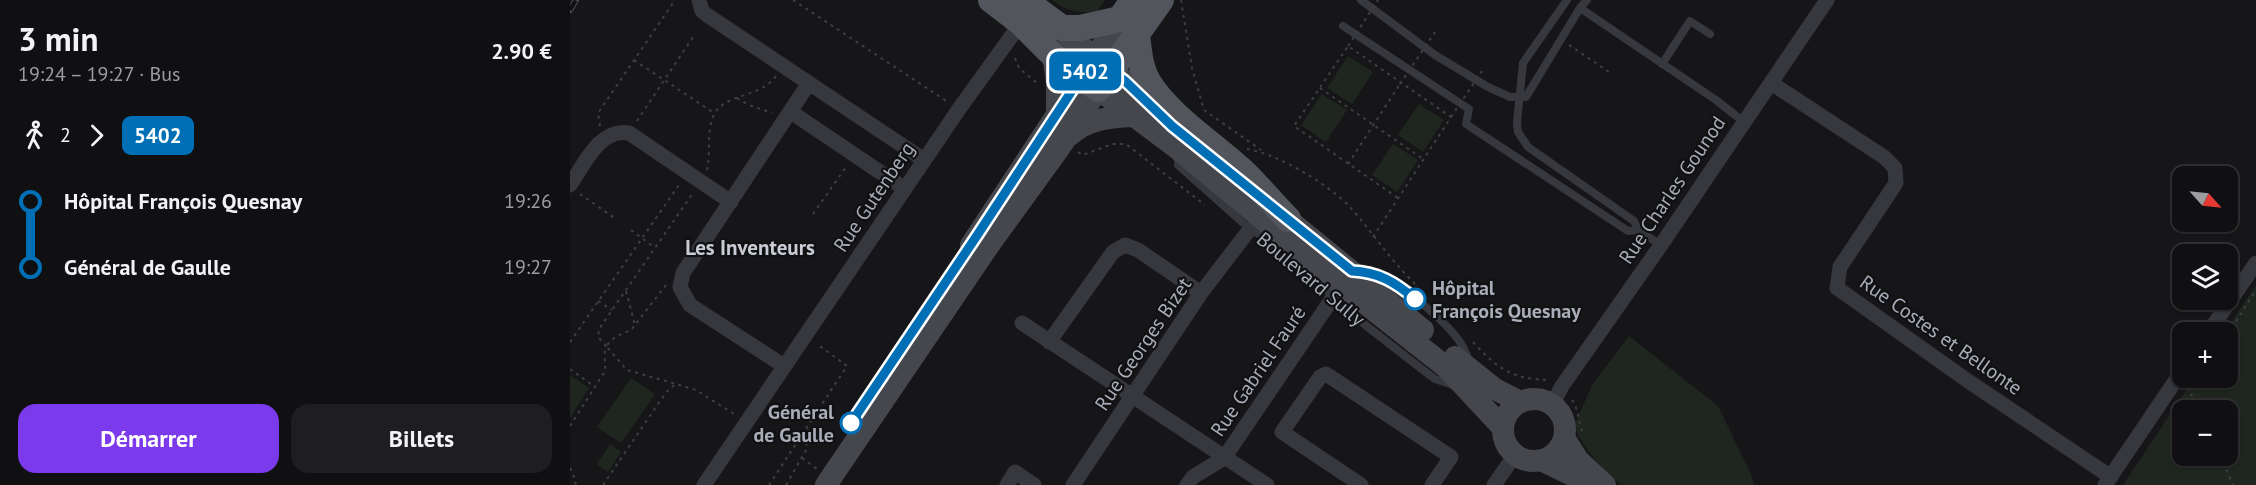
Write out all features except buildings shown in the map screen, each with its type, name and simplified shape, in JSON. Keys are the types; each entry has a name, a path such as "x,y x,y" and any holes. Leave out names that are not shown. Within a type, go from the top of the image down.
{"main road":[{"name":"Boulevard Sully","path":"991,0 1062,28"},
{"path":"1062,28 1080,28 1130,18 1161,0"},
{"name":"Boulevard Sully","path":"1022,11 1053,55 1097,73"},
{"path":"1097,73 1130,18"},
{"path":"1130,18 1145,74 1154,90 1177,115 1247,175 1288,219"}],"street":[{"path":"699,0 702,11 707,15 924,160"},
{"name":"Rue Charles Gounod","path":"1557,396 1827,0"},
{"name":"Rue Gutenberg","path":"704,485 959,109 1022,11"},
{"name":"Boulevard Sully","path":"1062,28 1133,116 1178,149 1342,285 1468,378 1520,402"},
{"path":"1053,55 1057,83 1057,113"},
{"path":"814,474 976,237 1057,113 1097,73"},
{"path":"814,474 989,245 1063,142 1097,73"},
{"name":"Boulevard Sully","path":"1097,73 1172,126 1288,219 1342,285"},
{"path":"784,366 690,305 680,287 688,265 809,83"},
{"name":"Rue Costes et Bellonte","path":"1771,83 1884,157 1895,168 1896,183 1840,267 1837,288 2108,481"},
{"path":"1063,142 1086,124 1112,117 1133,116"},
{"path":"787,117 854,154 905,189"},
{"path":"574,190 602,142 616,133 629,133 731,202"},
{"name":"Rue Georges Bizet","path":"1073,485 1201,293 1250,229"},
{"path":"1050,342 1113,252 1125,245 1138,250 1201,293"},
{"path":"2216,322 2256,263"},
{"name":"Rue Gabriel Fauré","path":"1188,485 1193,477 1224,458 1342,285"},
{"path":"1022,323 1267,485"},
{"path":"1361,485 1282,432 1320,377 1326,374 1451,457 1432,485"},
{"name":"Boulevard Sully","path":"1468,378 1503,428"},
{"path":"2108,481 2172,386"},
{"path":"1574,436 1556,452 1541,460 1532,461 1515,455 1508,447 1503,428 1508,412 1520,402 1557,396 1563,419 1574,436 1578,460 1605,485"},
{"path":"1494,485 1515,455"},
{"path":"1541,460 1593,485"},
{"path":"1007,485 1015,472 1034,485"}],"lane":[{"path":"1361,0 1436,55 1488,87 1510,97 1526,97 1587,0"},
{"path":"1566,0 1523,63 1518,132 1528,147 1634,220 1638,230 1661,245"},
{"path":"1580,8 1716,100 1744,122"},
{"path":"1662,64 1690,21 1710,34"},
{"path":"1343,27 1469,109 1466,124 1628,231 1638,230"},
{"name":"Boulevard Sully","path":"1178,149 1178,165 1250,229 1262,236 1327,289 1342,285 1360,320 1435,379 1452,385 1468,378"},
{"path":"1342,285 1360,320"}],"path":[{"path":"602,142 598,113 675,0"},
{"path":"793,0 959,109"},
{"path":"1181,0 1192,69 1204,110 1264,152 1309,176 1349,206 1397,267 1423,291"},
{"path":"1378,0 1294,126 1398,198"},
{"path":"1547,30 1609,72"},
{"path":"1348,164 1435,32"},
{"path":"629,133 695,34"},
{"path":"1348,46 1451,117"},
{"path":"1014,56 1019,68 1040,85"},
{"path":"634,60 714,113"},
{"path":"746,423 696,390 627,370 598,337 599,329 706,174 709,128 714,113 722,105 754,93 772,82 783,67"},
{"path":"1373,237 1484,68"},
{"path":"1320,87 1424,159"},
{"path":"737,98 748,105 787,117"},
{"path":"1063,142 1083,154 1112,144 1126,144 1209,208"},
{"path":"1241,148 1264,152"},
{"path":"813,214 854,154"},
{"path":"570,342 687,172"},
{"path":"574,190 615,219"},
{"path":"631,230 655,248"},
{"path":"606,346 635,325 670,279 681,280"},
{"path":"2236,322 2256,290"},
{"path":"626,291 635,325"},
{"path":"598,301 612,310"},
{"path":"769,485 847,366 805,336"},
{"path":"1468,338 1502,369 1526,379 1551,380 1557,396 1578,408 1579,424 1574,436"},
{"path":"570,426 605,371 606,346"},
{"path":"570,369 595,387"},
{"path":"603,485 660,401 676,384"},
{"path":"786,485 814,474 806,450 808,427"},
{"path":"2224,466 2233,485"},
{"path":"570,468 576,481 575,485"}],"shaded area":[{"path":"1052,0 1105,0 1097,12 1079,12 1067,9"},
{"path":"1348,56 1373,72 1352,104 1327,88"},
{"path":"1322,94 1347,110 1326,142 1301,125"},
{"path":"1419,104 1444,120 1423,152 1398,135"},
{"path":"1393,144 1418,160 1397,192 1372,175"},
{"path":"2256,285 2256,485 2123,485 2172,411 2172,466 2238,466 2238,400 2179,400 2187,388 2238,388 2238,322 2231,322"},
{"path":"1629,336 1718,406 1751,474 1754,485 1621,485 1594,458 1574,426 1592,385"},
{"path":"570,375 589,388 570,418"},
{"path":"631,378 655,394 621,443 597,427"},
{"path":"610,444 621,452 608,472 597,464"}],"railway":[{"path":"570,10 576,0"}],"bus line":[{"name":"5402","path":"851,423 1094,57 1125,81 1172,126 1352,271 1364,271 1382,276 1415,299"}],"place":[{"name":"Hôpital François Quesnay","path":"1415,299"},
{"name":"Général de Gaulle","path":"851,423"}],"district":[{"name":"Les Inventeurs","path":"750,248"}]}
